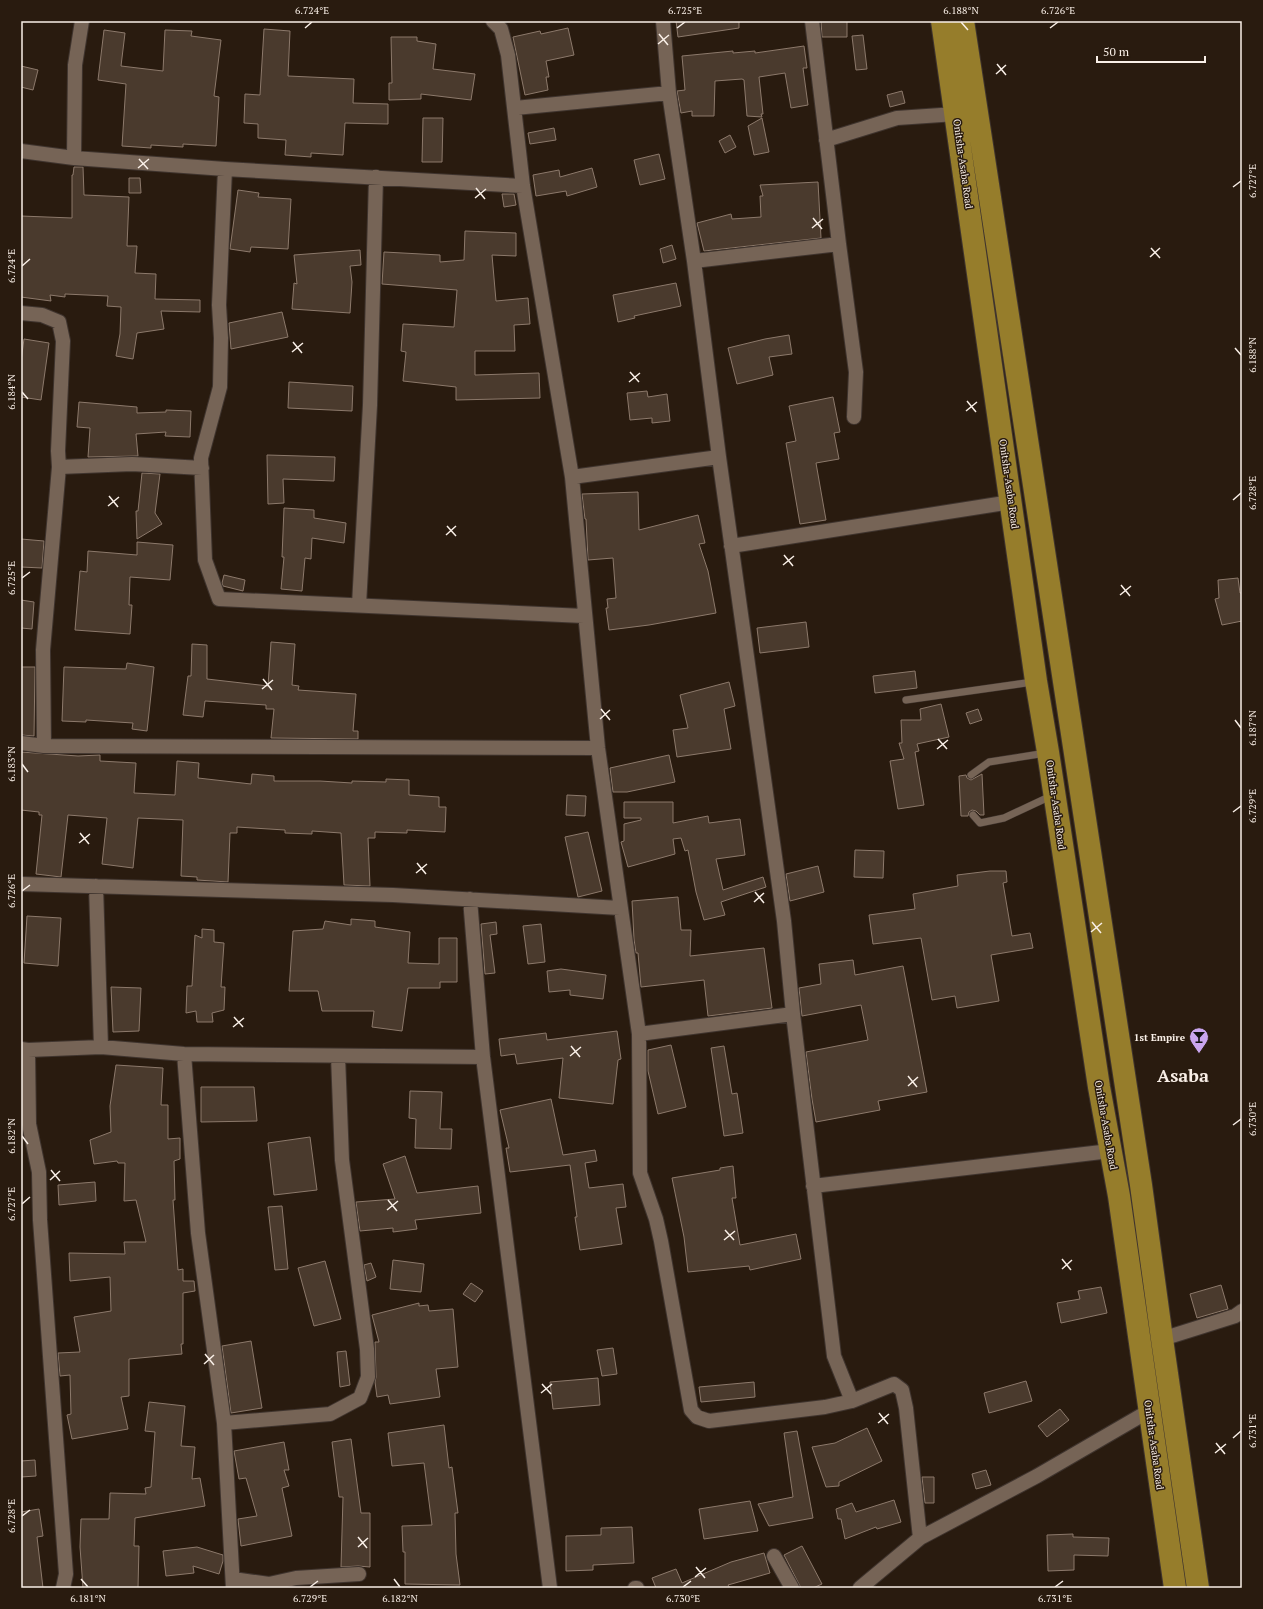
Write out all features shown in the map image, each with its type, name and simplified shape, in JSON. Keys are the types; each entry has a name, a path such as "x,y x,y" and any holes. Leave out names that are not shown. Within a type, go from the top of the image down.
{"highway":[{"name":"Onitsha-Asaba Road","path":"942,21 1036,681 1110,1151 1119,1196 1175,1588"},
{"path":"963,21 1141,1185 1198,1588"},
{"path":"1061,836 1086,825"}],"street":[{"path":"74,158 74,65 82,21"},
{"path":"494,21 502,29 508,55 523,186 572,477 584,616 598,748 639,1034 640,1173 656,1219 692,1410 698,1417 709,1421 825,1407 852,1400 894,1384 902,1390 906,1408 920,1538"},
{"path":"663,21 669,93 694,261 731,546 784,921 793,1014 834,1356 852,1400"},
{"path":"812,21 856,372 854,417"},
{"path":"515,108 669,93"},
{"path":"826,140 897,118 956,114"},
{"path":"21,151 74,158 225,169 523,186"},
{"path":"225,169 219,305 221,338 220,387 201,458 205,560 219,599 584,616"},
{"path":"359,605 370,405 376,177"},
{"path":"694,261 839,244"},
{"path":"21,313 42,315 59,322 63,341 58,451 59,467 43,650 44,746"},
{"path":"572,477 719,457"},
{"path":"59,467 132,464 202,468"},
{"path":"731,546 1011,502"},
{"path":"21,744 44,746 598,748"},
{"path":"21,884 393,895 620,908"},
{"path":"96,886 101,1047"},
{"path":"470,900 483,1058 550,1588"},
{"path":"639,1034 793,1014"},
{"path":"63,1588 66,1574 40,1220 39,1172 28,1124 25,1050 101,1047 184,1054 483,1058"},
{"path":"184,1054 198,1233 224,1423 233,1584 269,1584 296,1578 359,1574"},
{"path":"224,1423 330,1414 360,1398 368,1377 367,1349 342,1160 338,1056"},
{"path":"814,1186 1110,1151"},
{"path":"1162,1339 1234,1316 1242,1312"},
{"path":"860,1588 920,1538 1037,1476 1149,1411"},
{"path":"774,1556 792,1588"}],"lane":[{"path":"906,700 1036,681"},
{"path":"971,775 989,762 1048,752"},
{"path":"973,815 980,823 1004,818 1055,794"}],"building":[{"path":"676,21 739,21 739,28 678,37"},
{"path":"821,21 847,21 847,37 822,37"},
{"path":"568,28 574,55 546,61 549,77 546,77 548,90 525,95 513,37 540,31 541,34"},
{"path":"264,29 290,31 288,76 354,79 353,103 388,104 388,124 345,123 343,155 311,153 311,157 285,155 286,140 258,138 258,124 244,123 245,94 260,95"},
{"path":"104,30 125,33 121,66 163,71 165,30 192,31 191,36 221,40 214,96 219,97 216,146 183,144 183,147 151,145 151,148 122,146 126,84 98,80"},
{"path":"863,35 867,69 856,70 852,36"},
{"path":"391,37 417,37 417,41 436,44 433,69 475,74 471,100 421,94 421,99 389,100 389,83 392,83"},
{"path":"804,46 807,68 803,68 808,105 791,108 785,73 759,77 763,114 761,114 762,117 747,116 744,80 742,79 715,81 714,116 692,116 692,111 681,113 677,91 685,90 682,56 733,51 733,53 755,51 755,53"},
{"path":"21,66 38,70 33,90 21,87"},
{"path":"902,91 905,103 890,107 887,95"},
{"path":"423,118 443,118 442,162 422,162"},
{"path":"762,118 769,152 754,155 748,126"},
{"path":"554,128 556,140 530,144 528,133"},
{"path":"730,135 736,147 725,153 719,141"},
{"path":"659,154 665,179 640,185 634,160"},
{"path":"74,167 83,167 84,195 129,197 127,246 137,246 135,273 156,274 155,299 200,300 200,312 161,311 164,329 137,333 133,359 116,356 120,334 121,307 107,306 108,296 65,294 65,297 50,295 51,301 21,297 21,216 72,218 72,175"},
{"path":"592,168 597,187 567,196 566,191 536,196 533,175 559,170 560,177"},
{"path":"129,178 140,178 141,193 129,193"},
{"path":"818,182 821,238 704,251 697,223 731,214 732,219 761,217 760,196 763,196 760,185"},
{"path":"238,190 259,193 258,197 291,199 288,249 251,247 250,252 230,249"},
{"path":"502,194 514,194 516,205 504,207"},
{"path":"465,231 516,233 516,256 492,255 496,301 528,298 530,324 514,325 515,351 475,351 475,375 539,373 540,398 456,400 456,387 403,381 406,352 401,351 403,324 454,327 457,290 382,284 384,252 440,255 440,262 464,260"},
{"path":"672,245 676,259 663,263 660,249"},
{"path":"360,250 361,265 350,266 352,282 350,313 292,309 294,283 297,284 294,255"},
{"path":"676,283 681,306 634,316 635,318 618,322 613,295"},
{"path":"282,312 288,337 231,349 229,323"},
{"path":"789,335 792,354 769,357 773,375 737,384 728,348"},
{"path":"24,339 49,343 41,400 21,397 21,361"},
{"path":"289,382 353,386 352,411 288,408"},
{"path":"647,391 648,397 667,394 670,421 652,423 652,418 630,420 627,393"},
{"path":"833,397 840,432 834,433 839,459 816,463 826,520 800,524 786,443 796,441 789,406"},
{"path":"79,402 137,407 137,413 166,412 166,410 191,411 190,437 165,436 166,432 136,434 138,456 88,457 90,428 77,427"},
{"path":"267,455 335,457 334,481 283,479 284,503 268,504"},
{"path":"142,473 160,474 155,513 162,524 137,539 136,511 138,511"},
{"path":"638,492 639,530 698,515 705,543 699,544 708,571 716,613 649,625 609,630 606,608 608,608 607,599 616,598 613,558 588,560 586,519 582,494"},
{"path":"284,508 314,510 314,518 346,523 344,543 312,538 311,559 305,558 302,591 281,589 284,557 282,557"},
{"path":"21,539 44,541 42,568 21,567"},
{"path":"137,542 173,545 170,580 130,577 129,605 132,605 130,634 75,630 80,571 87,572 88,551 137,555"},
{"path":"224,575 245,580 243,591 223,586 222,583"},
{"path":"1238,578 1240,593 1242,593 1242,621 1222,625 1215,599 1219,598 1218,580"},
{"path":"21,600 34,602 32,629 21,628"},
{"path":"806,622 809,647 760,653 757,628"},
{"path":"271,642 295,644 292,685 299,686 298,690 356,694 353,731 358,731 358,739 271,738 274,709 266,709 266,705 205,701 203,717 183,715 188,676 191,676 192,644 207,645 207,679 268,686"},
{"path":"127,663 154,667 147,731 132,729 133,723 86,720 86,722 62,721 64,667 126,669"},
{"path":"21,667 35,667 34,736 21,735"},
{"path":"915,671 917,688 875,693 873,676"},
{"path":"729,682 735,706 724,709 731,749 677,757 673,730 688,728 680,695"},
{"path":"941,704 949,737 917,744 919,751 915,752 924,805 898,809 890,761 904,759 899,743 902,743 901,720 921,720 920,709"},
{"path":"978,709 982,720 970,724 966,713"},
{"path":"21,752 78,756 100,755 100,761 136,763 134,793 175,795 177,761 199,763 198,778 251,784 252,774 274,776 274,781 352,783 352,781 386,782 386,779 409,780 409,795 439,797 439,807 446,807 445,832 407,830 407,833 375,832 375,838 368,838 370,886 344,885 341,833 312,831 312,834 285,833 285,830 237,827 237,833 230,833 228,882 197,880 197,877 181,876 183,820 138,818 133,868 102,864 107,818 68,815 61,877 36,874 42,815 39,815 39,812 21,810"},
{"path":"669,755 675,782 627,792 613,792 610,768"},
{"path":"982,774 984,815 980,815 976,811 972,810 969,812 968,816 961,816 959,776 966,775 967,778 971,780"},
{"path":"567,795 586,796 585,816 566,815"},
{"path":"624,802 673,802 673,823 708,816 709,823 740,819 745,855 716,859 723,890 763,877 766,887 721,902 725,915 704,920 696,892 688,850 685,851 681,838 673,839 675,854 628,867 621,842 624,841 624,824 641,820 641,818 624,818"},
{"path":"588,832 602,891 578,897 565,837"},
{"path":"855,850 884,851 883,878 854,877"},
{"path":"818,866 824,892 790,901 786,874"},
{"path":"990,871 1006,871 1007,882 1003,883 1012,936 1030,933 1033,948 991,955 999,1001 957,1008 955,996 932,1000 921,938 873,944 869,915 915,909 913,894 958,886 957,875"},
{"path":"678,897 681,930 691,930 690,956 764,948 772,1008 708,1016 704,980 641,987 638,953 636,953 634,939 632,901"},
{"path":"27,916 61,918 58,966 24,963"},
{"path":"351,919 375,921 375,927 410,932 408,963 439,964 439,938 457,938 457,982 440,982 440,988 408,988 402,1031 372,1027 374,1011 322,1011 318,991 289,991 293,931 323,929 325,921 351,925"},
{"path":"496,922 497,934 490,935 495,973 485,974 481,924"},
{"path":"541,924 545,962 528,964 523,926"},
{"path":"202,929 214,930 214,942 224,943 221,987 225,987 224,1010 212,1013 213,1022 197,1022 196,1011 186,1013 187,986 192,986 195,935 202,938"},
{"path":"853,960 855,975 903,966 927,1092 878,1101 880,1110 816,1122 806,1052 868,1040 861,1005 802,1016 799,988 821,984 819,964"},
{"path":"561,969 606,975 603,999 570,995 570,990 549,992 547,971"},
{"path":"111,987 141,988 139,1031 113,1032"},
{"path":"617,1031 621,1059 618,1060 613,1104 559,1098 563,1058 517,1064 515,1054 501,1056 499,1039 546,1033 547,1040"},
{"path":"671,1045 686,1107 658,1114 648,1071 648,1050"},
{"path":"724,1046 732,1094 737,1093 743,1133 724,1136 711,1048"},
{"path":"116,1065 163,1068 161,1105 168,1105 168,1139 180,1138 180,1159 174,1161 175,1200 173,1200 178,1270 183,1269 183,1281 194,1281 195,1291 183,1293 182,1354 129,1359 129,1396 121,1397 128,1429 72,1439 67,1415 71,1414 70,1375 60,1376 58,1353 80,1352 74,1317 111,1311 110,1277 70,1281 69,1253 125,1254 124,1242 146,1242 136,1200 124,1201 125,1163 118,1163 117,1161 94,1164 90,1140 111,1132 110,1106"},
{"path":"201,1087 254,1087 257,1121 201,1122"},
{"path":"410,1091 442,1092 440,1129 452,1129 451,1149 415,1148 416,1119 409,1118"},
{"path":"551,1099 563,1155 595,1150 597,1161 585,1163 589,1188 623,1184 626,1207 616,1208 622,1244 580,1250 570,1165 510,1172 506,1148 509,1148 500,1110"},
{"path":"310,1137 317,1190 274,1195 268,1143"},
{"path":"405,1156 417,1193 478,1186 481,1213 415,1220 417,1229 393,1232 393,1228 360,1231 356,1202 395,1199 383,1164"},
{"path":"733,1166 736,1198 732,1198 740,1245 796,1234 801,1259 750,1270 749,1266 688,1272 684,1237 672,1178 720,1170 720,1168"},
{"path":"95,1182 96,1201 59,1205 58,1185"},
{"path":"282,1206 288,1269 275,1270 268,1207"},
{"path":"393,1260 424,1264 421,1292 390,1289"},
{"path":"325,1261 341,1319 314,1326 298,1268"},
{"path":"371,1263 376,1277 367,1281 364,1265"},
{"path":"471,1283 483,1291 475,1302 463,1294"},
{"path":"1221,1285 1228,1309 1197,1318 1190,1294"},
{"path":"1101,1287 1107,1313 1061,1323 1057,1303 1080,1299 1078,1291"},
{"path":"419,1303 419,1306 428,1305 429,1311 453,1309 458,1367 436,1369 440,1397 390,1404 388,1395 377,1397 375,1382 375,1342 379,1342 372,1315"},
{"path":"251,1341 262,1408 231,1413 222,1346"},
{"path":"613,1348 617,1374 602,1376 597,1350"},
{"path":"346,1351 350,1385 340,1387 337,1352"},
{"path":"598,1378 600,1405 553,1409 550,1382"},
{"path":"1026,1381 1032,1401 989,1413 984,1393"},
{"path":"754,1382 755,1397 701,1402 699,1387"},
{"path":"149,1402 185,1406 181,1446 195,1447 192,1479 200,1478 205,1506 135,1518 134,1546 139,1546 138,1588 83,1588 80,1547 81,1519 109,1519 110,1493 146,1494 145,1488 151,1487 155,1432 145,1431"},
{"path":"1060,1409 1069,1420 1047,1437 1038,1426"},
{"path":"444,1425 449,1468 452,1467 458,1513 455,1513 456,1554 460,1585 405,1584 405,1552 403,1552 402,1526 432,1525 424,1463 392,1466 388,1433"},
{"path":"867,1428 882,1461 839,1482 839,1486 826,1487 812,1447 835,1443"},
{"path":"797,1431 813,1518 769,1526 758,1504 793,1497 784,1433"},
{"path":"351,1439 361,1513 370,1513 370,1567 341,1567 343,1497 339,1497 332,1442"},
{"path":"284,1442 289,1470 284,1470 289,1486 282,1488 292,1536 241,1546 238,1519 257,1516 246,1478 239,1479 234,1451"},
{"path":"35,1460 36,1476 21,1477 21,1461"},
{"path":"986,1470 991,1485 976,1489 972,1474"},
{"path":"922,1477 934,1477 934,1503 925,1503"},
{"path":"894,1500 901,1522 877,1529 876,1527 845,1539 841,1519 838,1519 836,1509 852,1503 856,1512"},
{"path":"750,1501 758,1531 704,1539 699,1509"},
{"path":"39,1509 43,1536 37,1537 43,1588 21,1588 21,1512"},
{"path":"632,1527 634,1563 593,1565 593,1570 566,1571 566,1536 601,1535 601,1528"},
{"path":"1073,1534 1073,1537 1109,1538 1108,1556 1074,1555 1074,1570 1048,1571 1047,1535"},
{"path":"802,1546 822,1584 813,1588 801,1588 784,1555"},
{"path":"197,1547 223,1555 223,1561 219,1574 193,1566 194,1573 166,1576 163,1551"},
{"path":"764,1553 770,1573 728,1585 730,1588 656,1588 652,1578 676,1569 682,1583 731,1562"}],"place":[{"name":"1st Empire","path":"1199,1054"}],"district":[{"name":"Asaba","path":"1183,1075"}]}
